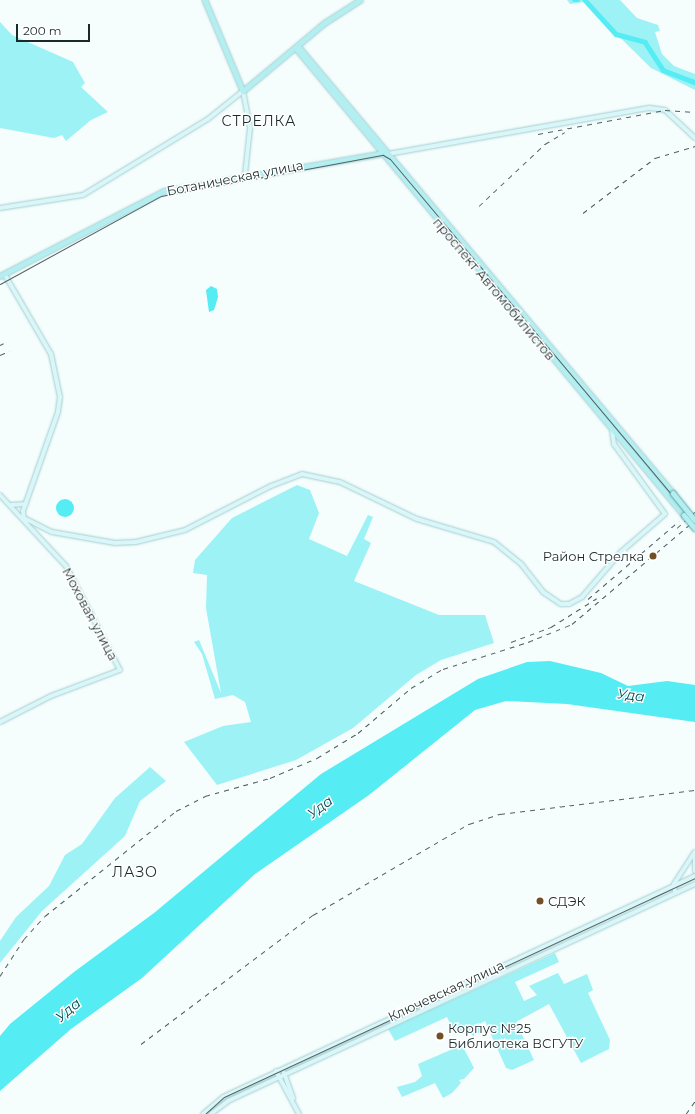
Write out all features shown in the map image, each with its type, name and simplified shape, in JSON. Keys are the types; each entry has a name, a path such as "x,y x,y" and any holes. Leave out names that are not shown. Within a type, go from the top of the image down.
{"main road":[{"path":"205,0 243,90 250,128 245,175"},
{"path":"0,208 79,196 208,119 297,47 360,0"},
{"name":"проспект Автомобилистов","path":"297,47 381,152 612,429 695,520"},
{"name":"проспект Автомобилистов","path":"297,47 388,154 671,495 695,528"},
{"path":"388,154 650,108 665,110 695,138"},
{"name":"Ботаническая улица","path":"2,277 151,196 245,175 381,152 388,154"},
{"path":"2,277 50,354 58,381 58,412 26,504 24,521 52,532 119,543 156,539 216,516 295,475 332,479 417,519 494,542 522,565 544,592 561,604 573,603 589,590 622,552 665,514 614,444 612,429"},
{"name":"Моховая улица","path":"0,495 11,505 76,581 120,670 51,696 0,722"},
{"path":"11,505 26,504"},
{"path":"695,854 695,871"},
{"path":"675,892 674,884 695,854"},
{"name":"Ключевская улица","path":"202,1114 223,1096 674,884 695,876"},
{"name":"Ключевская улица","path":"211,1114 228,1101 601,926 695,884"},
{"path":"598,920 601,926"},
{"path":"466,982 469,988"},
{"path":"282,1068 296,1108"},
{"path":"276,1071 299,1114"}],"shaded area":[{"path":"567,0 620,0 637,18 658,25 660,31 655,32 662,54 674,66 695,74 695,90 651,68 584,2 570,4"},
{"path":"0,22 12,35 73,62 85,83 81,87 108,112 91,120 66,141 62,135 54,138 0,128"},
{"path":"297,485 310,490 319,513 309,539 347,556 368,515 373,517 364,539 371,543 354,581 439,615 485,615 494,643 441,660 416,675 353,728 296,760 217,785 184,742 223,726 251,722 245,702 233,695 215,699 202,654 194,642 199,640 221,693 206,608 207,575 193,573 195,560 232,518"},
{"path":"150,767 166,781 140,801 125,836 42,911 0,963 0,941 16,917 49,886 65,855 82,844 115,798"},
{"path":"555,953 559,962 515,982 524,1001 537,995 529,986 558,973 564,984 587,974 593,990 588,993 610,1040 609,1049 581,1063 549,1004 516,1022 534,1060 512,1070 506,1068 485,1021 478,1025 480,1032 473,1036 468,1030 455,1035 447,1017 395,1041 388,1029"},
{"path":"462,1045 474,1068 464,1079 459,1080 461,1083 452,1093 443,1098 435,1083 402,1097 397,1087 415,1082 422,1076 418,1064"}],"water":[{"path":"211,286 217,289 218,297 214,310 209,312 206,290"},
{"path":"65,499 71,502 74,508 71,514 65,517 59,514 56,508 59,502"},
{"name":"Уда","path":"550,661 601,673 628,686 667,681 695,685 695,722 567,704 506,701 475,710 369,795 255,874 142,978 71,1029 0,1091 0,1036 10,1024 74,972 154,913 321,774 478,679 527,662"}],"waterway":[{"path":"585,0 616,34 645,42 663,70 695,82"}],"tram line":[{"path":"0,284 161,196 383,155 390,159 695,523"},
{"path":"205,1114 224,1097 695,878"}],"railway":[{"path":"538,134 665,110 695,112"},
{"path":"479,206 545,144 565,132"},
{"path":"583,213 655,158 695,146"},
{"path":"0,345 4,343"},
{"path":"0,355 9,351"},
{"path":"677,528 695,512"},
{"path":"0,976 24,939 45,916 176,811 205,796 270,778 317,758 358,733 411,688 443,669 528,642 572,624 695,520"},
{"path":"588,599 679,521"},
{"path":"511,642 551,627 597,598"},
{"path":"141,1044 313,915 469,824 500,814 695,790"},
{"path":"686,1114 695,1101"}],"place":[{"name":"Район Стрелка","path":"653,556"},
{"name":"СДЭК","path":"540,901"},
{"name":"Корпус №25 Библиотека ВСГУТУ","path":"440,1036"}],"district":[{"name":"СТРЕЛКА","path":"259,121"},
{"name":"ЛАЗО","path":"135,872"}]}
